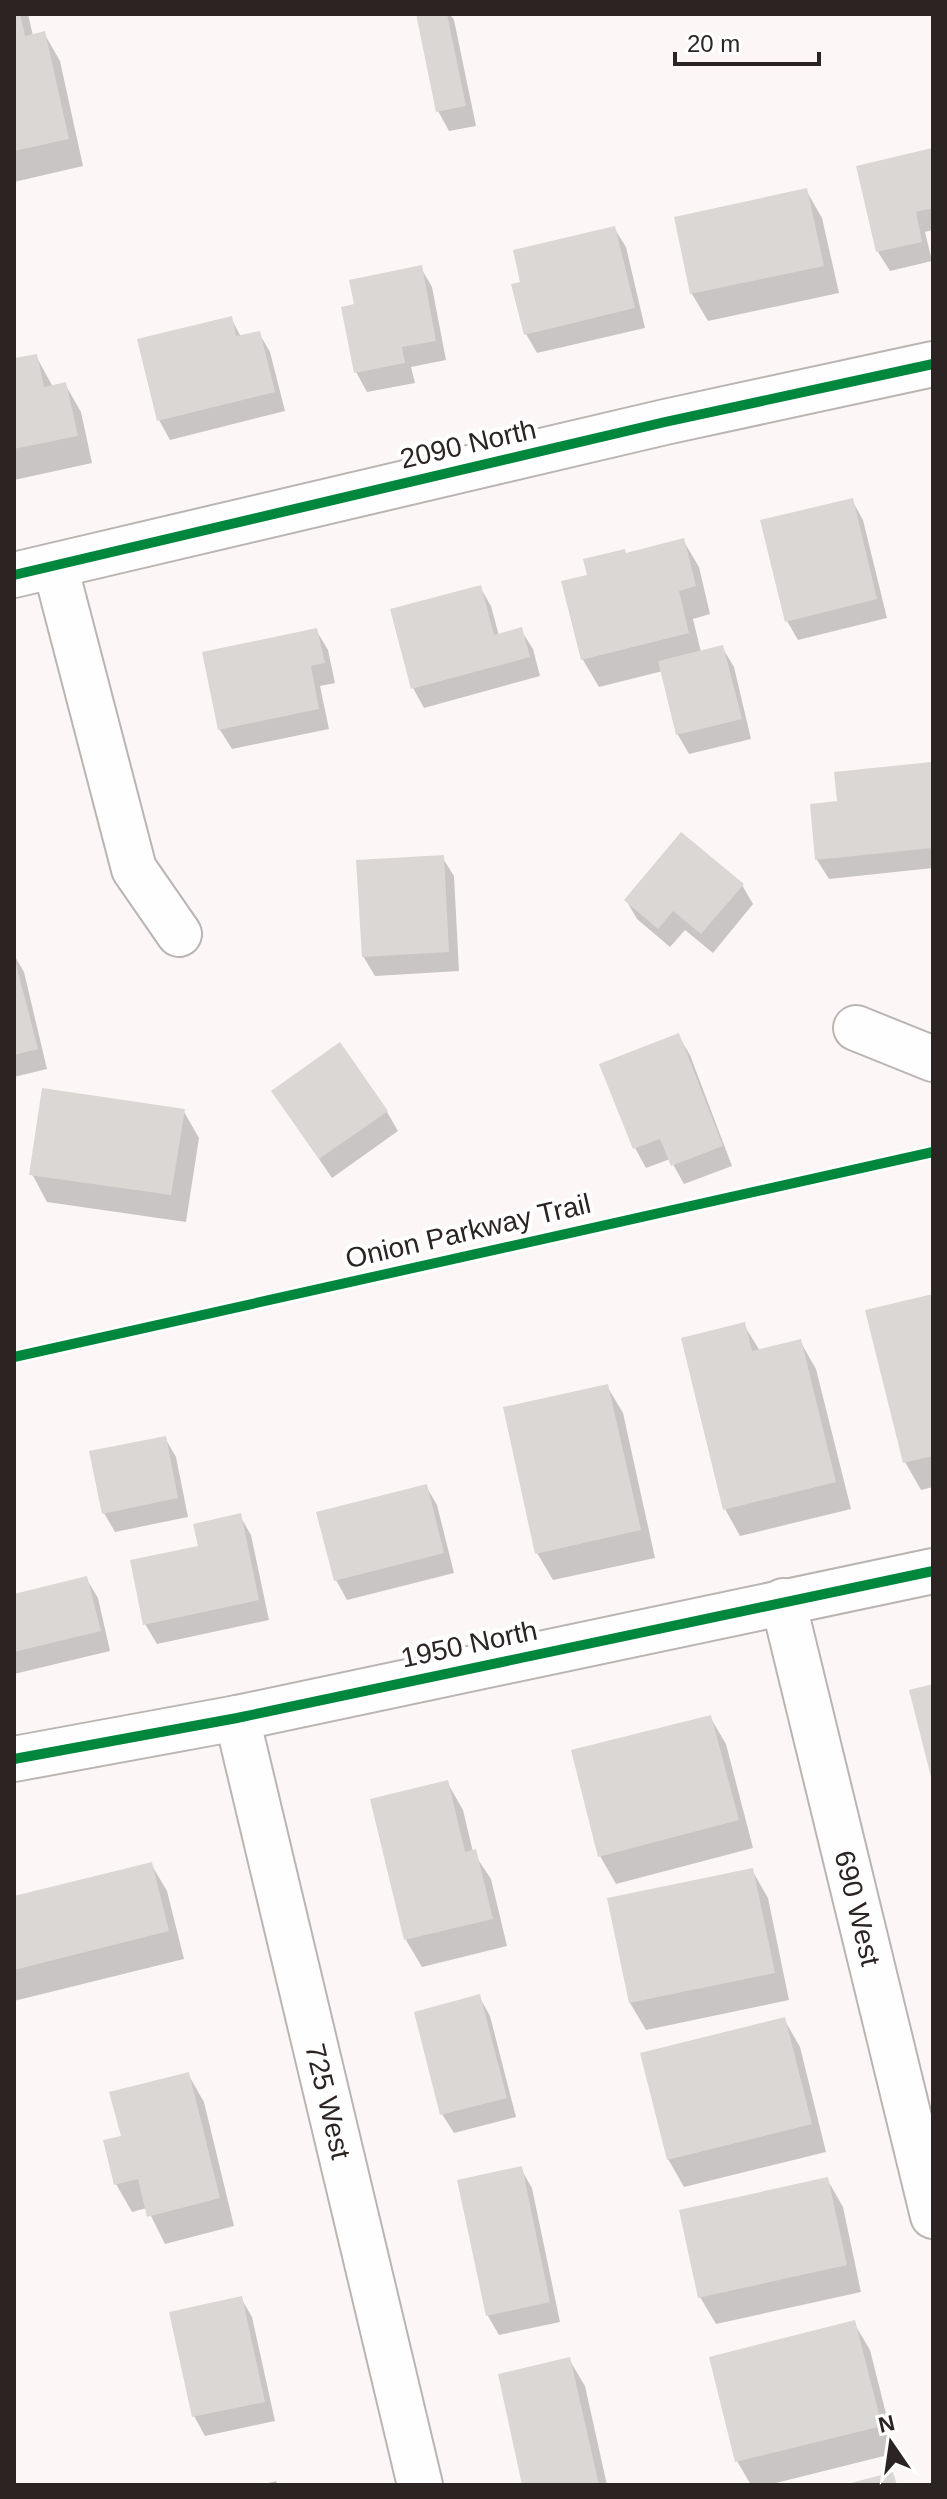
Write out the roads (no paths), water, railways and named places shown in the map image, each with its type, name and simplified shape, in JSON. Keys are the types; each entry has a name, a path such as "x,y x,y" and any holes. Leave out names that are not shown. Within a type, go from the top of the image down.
{"street":[{"name":"2090 North","path":"35,570 665,422 933,364"},
{"path":"35,570 134,869 179,934"},
{"path":"856,1028 933,1059"},
{"name":"1950 North","path":"14,1759 237,1718 933,1571"},
{"name":"690 West","path":"783,1601 933,2216"},
{"name":"725 West","path":"237,1718 420,2485"}]}
